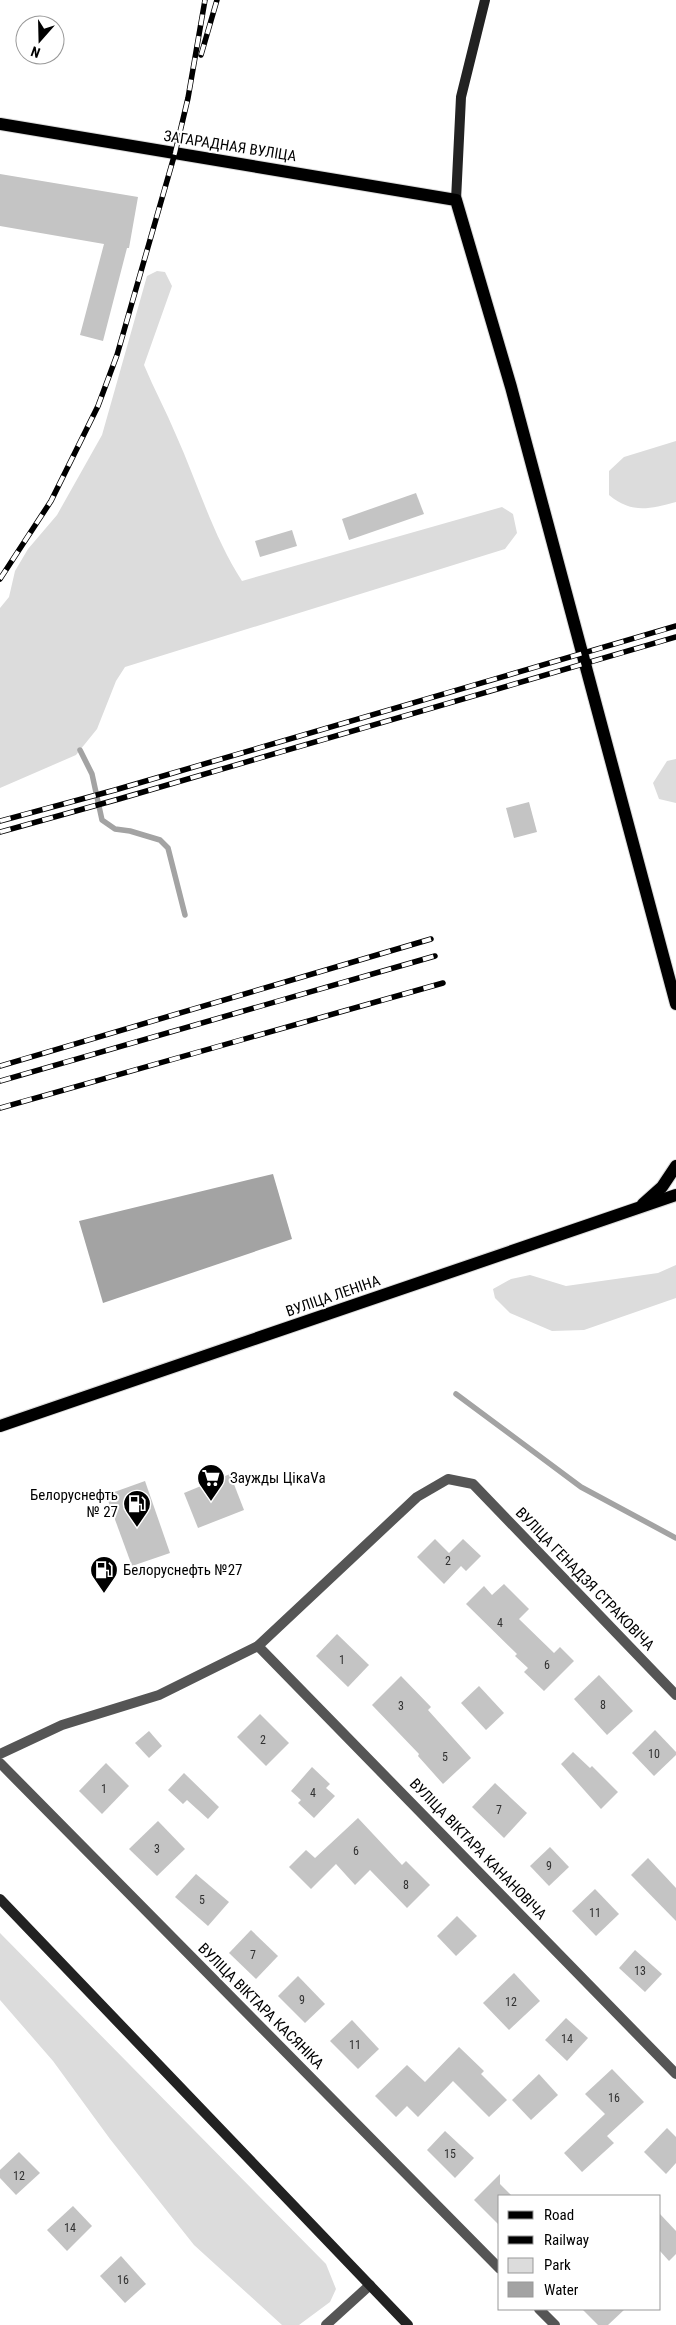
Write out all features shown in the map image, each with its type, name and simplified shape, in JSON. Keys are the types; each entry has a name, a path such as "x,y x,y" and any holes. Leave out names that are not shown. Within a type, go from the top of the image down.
{"main road":[{"name":"ЗАГАРАДНАЯ ВУЛІЦА","path":"0,124 456,200"},
{"path":"456,200 511,388 676,1004"},
{"path":"637,1209 662,1187 676,1166"},
{"name":"ВУЛІЦА ЛЕНІНА","path":"0,1426 676,1196"}],"street":[{"path":"456,200 461,97 485,0"},
{"name":"ВУЛІЦА ГЕНАДЗЯ СТРАКОВІЧА","path":"258,1646 417,1497 448,1479 473,1484 676,1695"},
{"path":"0,1754 62,1725 160,1695 258,1646"},
{"name":"ВУЛІЦА ВІКТАРА КАНАНОВІЧА","path":"258,1646 676,2074"},
{"name":"ВУЛІЦА ВІКТАРА КАСЯНІКА","path":"0,1763 498,2267"},
{"path":"0,1899 408,2325"},
{"path":"326,2325 370,2285"},
{"path":"540,2310 555,2325"}],"green space":[{"path":"157,271 165,272 172,286 144,365 184,453 214,528 242,581 502,507 513,514 517,533 505,549 125,667 116,681 97,729 76,755 0,788 0,608 9,597 15,571 28,549 57,515 102,435 147,276"},
{"path":"676,441 676,502 657,507 641,508 625,505 609,495 609,471 624,457"},
{"path":"676,759 676,803 659,799 653,783 667,761"},
{"path":"676,1265 676,1298 584,1330 552,1331 510,1313 495,1298 493,1289 511,1279 530,1275 566,1286 658,1273"},
{"path":"0,1933 326,2264 336,2289 330,2302 299,2325 282,2325 194,2245 110,2139 53,2061 0,2000"}],"water":[{"path":"273,1174 292,1239 103,1303 79,1221"}],"building":[{"path":"0,174 138,197 129,248 127,248 103,341 80,335 104,244 0,226"},
{"path":"416,493 424,514 349,540 342,519"},
{"path":"292,530 297,546 260,557 255,541"},
{"path":"529,802 537,832 514,838 506,808"},
{"path":"230,1474 244,1510 198,1528 184,1493"},
{"path":"145,1481 170,1553 132,1566 106,1495"},
{"path":"435,1539 449,1553 463,1539 481,1556 466,1571 461,1566 444,1584 417,1557"},
{"path":"504,1584 529,1609 519,1619 554,1653 560,1647 574,1661 544,1691 524,1672 528,1668 515,1656 517,1654 466,1604 484,1586 492,1595"},
{"path":"337,1634 369,1665 348,1687 316,1656"},
{"path":"599,1675 633,1711 607,1735 574,1699"},
{"path":"401,1676 431,1707 428,1710 471,1758 443,1784 418,1756 419,1754 372,1705"},
{"path":"479,1686 504,1713 486,1730 461,1703"},
{"path":"260,1714 289,1743 266,1766 237,1737"},
{"path":"655,1730 676,1752 676,1755 654,1776 632,1753"},
{"path":"149,1731 162,1746 149,1758 135,1743"},
{"path":"573,1752 590,1768 592,1766 618,1792 601,1809 561,1764"},
{"path":"106,1763 129,1786 102,1814 79,1791"},
{"path":"312,1767 330,1784 326,1788 335,1796 314,1818 298,1803 301,1800 291,1791"},
{"path":"184,1773 219,1807 208,1819 187,1800 183,1804 168,1790"},
{"path":"495,1783 527,1813 504,1838 472,1807"},
{"path":"358,1818 402,1865 406,1861 430,1885 407,1908 370,1870 355,1885 336,1864 311,1889 289,1867 306,1850 315,1858"},
{"path":"158,1821 185,1849 157,1876 129,1849"},
{"path":"550,1847 569,1867 549,1886 530,1866"},
{"path":"648,1858 676,1888 676,1921 631,1875"},
{"path":"196,1874 229,1902 208,1926 175,1897"},
{"path":"595,1889 619,1914 596,1936 572,1911"},
{"path":"457,1916 477,1936 456,1956 437,1936"},
{"path":"251,1930 278,1956 256,1979 229,1953"},
{"path":"635,1950 662,1974 645,1992 619,1968"},
{"path":"514,1973 540,2001 509,2030 483,2003"},
{"path":"298,1976 325,2004 305,2023 278,1996"},
{"path":"566,2018 588,2038 567,2061 545,2040"},
{"path":"352,2020 379,2049 358,2069 330,2041"},
{"path":"459,2047 484,2071 481,2074 507,2100 489,2117 453,2081 418,2117 407,2106 396,2117 375,2096 407,2065 425,2082"},
{"path":"612,2069 644,2102 607,2136 614,2143 582,2172 564,2153 605,2114 585,2094"},
{"path":"539,2074 558,2095 531,2120 512,2100"},
{"path":"667,2128 676,2137 676,2163 666,2174 644,2152"},
{"path":"445,2131 474,2158 455,2178 427,2150"},
{"path":"19,2152 40,2173 16,2195 0,2178 0,2170"},
{"path":"500,2174 500,2184 511,2195 498,2195 498,2224 474,2200"},
{"path":"73,2206 92,2226 67,2251 47,2230"},
{"path":"661,2215 676,2231 676,2254 669,2261 661,2252"},
{"path":"121,2256 146,2284 125,2303 100,2276"},
{"path":"583,2310 624,2310 608,2325 598,2325"}],"waterway":[{"path":"80,750 92,774 102,820 115,829 130,831 160,840 168,848 185,915"},
{"path":"456,1394 581,1487 676,1538"}],"railway":[{"path":"0,579 51,501 98,406 117,355 175,153 188,98 205,0"},
{"path":"201,55 217,0"},
{"path":"0,821 115,790 676,626"},
{"path":"0,832 676,637"},
{"path":"0,1066 431,939"},
{"path":"0,1081 435,956"},
{"path":"0,1108 443,983"}],"place":[{"name":"Заужды ЦікаVа","path":"211,1502"},
{"name":"Белоруснефть № 27","path":"137,1528"},
{"name":"Белоруснефть №27","path":"104,1594"}]}
